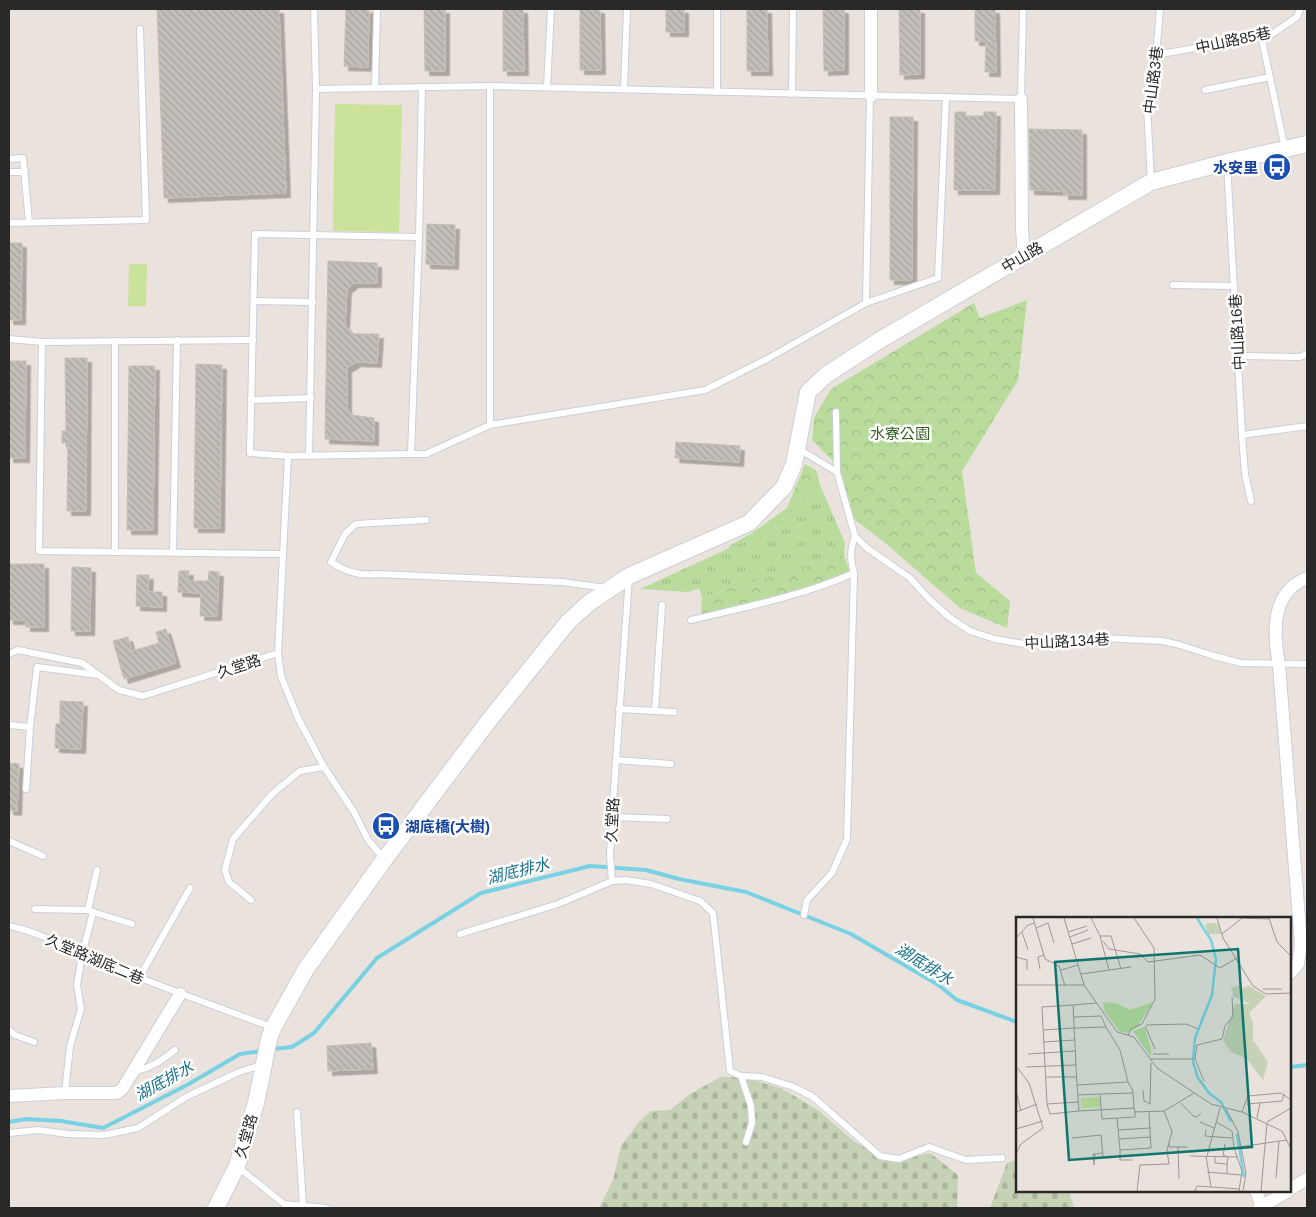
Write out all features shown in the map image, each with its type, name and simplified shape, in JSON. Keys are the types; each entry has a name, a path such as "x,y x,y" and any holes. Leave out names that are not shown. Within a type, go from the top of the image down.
{"street":[{"path":"871,9 871,96"},
{"path":"1021,99 1022,230 1024,256"},
{"name":"中山路","path":"796,447 808,392 826,375 880,340 1151,182 1307,144"},
{"path":"271,1033 306,970 384,860 487,723 568,622 589,603 629,576 749,523 784,487 794,464 796,447"},
{"path":"1291,972 1298,964 1301,944 1276,647 1276,616 1284,594 1297,582 1307,578"},
{"path":"9,1096 117,1093 124,1088 180,994"},
{"name":"久堂路","path":"216,1208 237,1166 252,1118 271,1033"},
{"path":"1291,1189 1307,1179"},
{"path":"1256,1192 1261,1208 1286,1192"}],"lane":[{"path":"309,456 316,89 314,9"},
{"path":"375,88 377,9"},
{"path":"547,88 551,9"},
{"path":"624,90 627,9"},
{"path":"717,9 717,92"},
{"path":"792,94 793,9"},
{"path":"316,89 490,86 1021,99 1023,9"},
{"name":"中山路3巷","path":"1151,182 1147,106 1156,55 1160,9"},
{"name":"中山路85巷","path":"1156,55 1272,34 1297,17 1300,9"},
{"path":"9,223 146,220 140,29"},
{"path":"1261,35 1285,149"},
{"path":"1206,90 1270,77"},
{"path":"490,86 490,425"},
{"path":"411,454 422,87"},
{"path":"866,303 871,96"},
{"path":"418,237 256,234 250,453 288,456 426,454 490,425 705,390 767,359 866,303 938,278 946,98"},
{"path":"9,159 23,158 28,222"},
{"name":"中山路16巷","path":"1227,162 1242,435 1245,474 1251,501"},
{"path":"9,172 25,172"},
{"path":"1173,285 1234,286"},
{"path":"254,301 313,302"},
{"path":"9,339 42,342 253,340"},
{"path":"172,552 177,340"},
{"path":"115,341 115,552"},
{"path":"42,342 39,551 283,554"},
{"path":"1239,356 1299,357 1307,354"},
{"path":"251,400 311,398"},
{"path":"804,915 807,900 832,873 847,839 854,573 850,550 855,536 837,472 836,412"},
{"path":"1242,435 1307,426"},
{"path":"796,447 837,472"},
{"path":"278,653 288,456"},
{"path":"426,520 356,524 345,534 331,562 341,570 365,575 562,582 610,588"},
{"name":"中山路134巷","path":"855,536 867,548 889,561 910,578 949,617 970,631 995,639 1024,644 1102,638 1163,641 1180,644 1240,663 1307,664"},
{"path":"691,620 824,586 854,573"},
{"name":"久堂路","path":"612,881 610,855 612,817 629,576"},
{"path":"655,711 662,606"},
{"name":"久堂路","path":"9,654 18,650 82,663 119,690 143,696 278,653 281,676 298,718 324,767 354,812 368,840 384,860"},
{"path":"26,789 30,727 37,667 100,675"},
{"path":"619,708 674,712"},
{"path":"9,725 30,727"},
{"path":"616,760 671,764"},
{"path":"251,900 229,882 225,870 234,839 274,793 300,771 324,767"},
{"path":"612,817 667,819"},
{"path":"9,842 44,856"},
{"path":"65,1093 70,1046 82,1009 78,985 97,870"},
{"path":"460,934 558,904 612,881 626,880 651,884 700,901 712,913 730,1071 741,1076 762,1076 794,1087 813,1098 880,1156 899,1159 929,1147 966,1160 1002,1158"},
{"path":"139,978 190,888"},
{"path":"35,909 90,911 132,924"},
{"name":"久堂路湖底二巷","path":"9,926 20,928 50,940 271,1033"},
{"path":"9,1030 15,1036 34,1042"},
{"path":"134,1072 148,1069 175,1050"},
{"path":"9,1133 38,1130 68,1134 104,1135 138,1128 186,1097 239,1072 265,1063"},
{"path":"741,1076 752,1106 752,1123 746,1142"},
{"path":"297,1112 303,1206"},
{"path":"237,1166 284,1206 327,1208"}],"green space":[{"path":"335,104 402,105 399,232 333,231"},
{"path":"129,264 147,264 146,306 128,306"},
{"name":"水寮公園","path":"1027,300 1018,380 962,471 976,573 1010,601 1007,628 960,608 884,542 853,518 832,460 812,440 814,418 831,389 974,303 980,318"},
{"path":"805,464 816,470 820,485 773,528 730,548 729,546 752,533 787,508"},
{"path":"820,485 845,543 844,555 702,597 699,588 689,592 640,589 773,528"},
{"path":"844,555 850,573 821,585 701,616 702,597"},
{"path":"721,1077 742,1077 781,1088 819,1111 855,1142 891,1162 930,1153 958,1175 957,1208 599,1208 613,1180 621,1146 639,1122 651,1111 670,1110 690,1094"},
{"path":"1016,1159 1016,1192 1069,1192 1074,1208 990,1208 1007,1163"}],"building":[{"path":"157,9 279,9 286,193 164,198"},
{"path":"346,9 369,9 368,67 344,66"},
{"path":"424,9 445,9 445,71 425,71"},
{"path":"503,9 523,9 524,71 503,71"},
{"path":"580,9 600,9 601,70 580,70"},
{"path":"666,9 684,9 684,32 666,32"},
{"path":"747,9 767,9 768,71 747,71"},
{"path":"823,9 844,9 844,70 824,71"},
{"path":"899,9 920,9 920,74 900,75"},
{"path":"975,9 995,9 996,72 985,72 986,41 975,41"},
{"path":"955,112 966,112 965,116 984,116 984,112 996,112 995,190 954,190"},
{"path":"890,117 913,117 912,280 890,280"},
{"path":"1029,129 1082,130 1082,195 1064,195 1064,191 1030,190"},
{"path":"427,224 455,225 454,265 426,264"},
{"path":"9,243 22,243 21,320 9,320"},
{"path":"328,261 377,263 377,283 354,283 347,289 345,325 353,334 379,334 377,363 357,362 347,368 347,408 352,415 374,418 374,441 325,439"},
{"path":"65,358 87,358 86,511 67,511 68,443 62,443 62,431 66,431"},
{"path":"9,361 26,361 25,458 9,458"},
{"path":"196,364 222,365 220,528 194,528"},
{"path":"129,366 155,366 153,530 127,530"},
{"path":"676,442 740,446 739,462 675,458"},
{"path":"9,564 44,564 44,627 26,627 26,620 9,620"},
{"path":"72,567 91,568 90,631 71,631"},
{"path":"179,571 189,571 188,581 208,581 209,571 219,572 217,616 200,616 201,593 178,592"},
{"path":"137,575 149,575 148,592 162,592 162,607 136,606"},
{"path":"166,629 176,663 124,679 113,641 128,637 132,651 159,643 156,632"},
{"path":"60,701 83,702 81,749 55,748 56,724 60,724"},
{"path":"9,763 19,764 17,811 9,810"},
{"path":"371,1043 373,1069 328,1071 327,1046"}],"waterway":[{"name":"湖底排水","path":"272,1049 292,1047 314,1033 377,958 481,893 590,866 646,870 679,879 746,892 851,934 937,984 957,1000 1016,1022"},
{"name":"湖底排水","path":"9,1122 26,1119 61,1121 103,1128 187,1085 240,1054 262,1051"},
{"name":"湖底排水","path":"1291,1067 1307,1065"}],"place":[{"name":"水安里","path":"1277,167"},
{"name":"湖底橋(大樹)","path":"386,826"}]}
